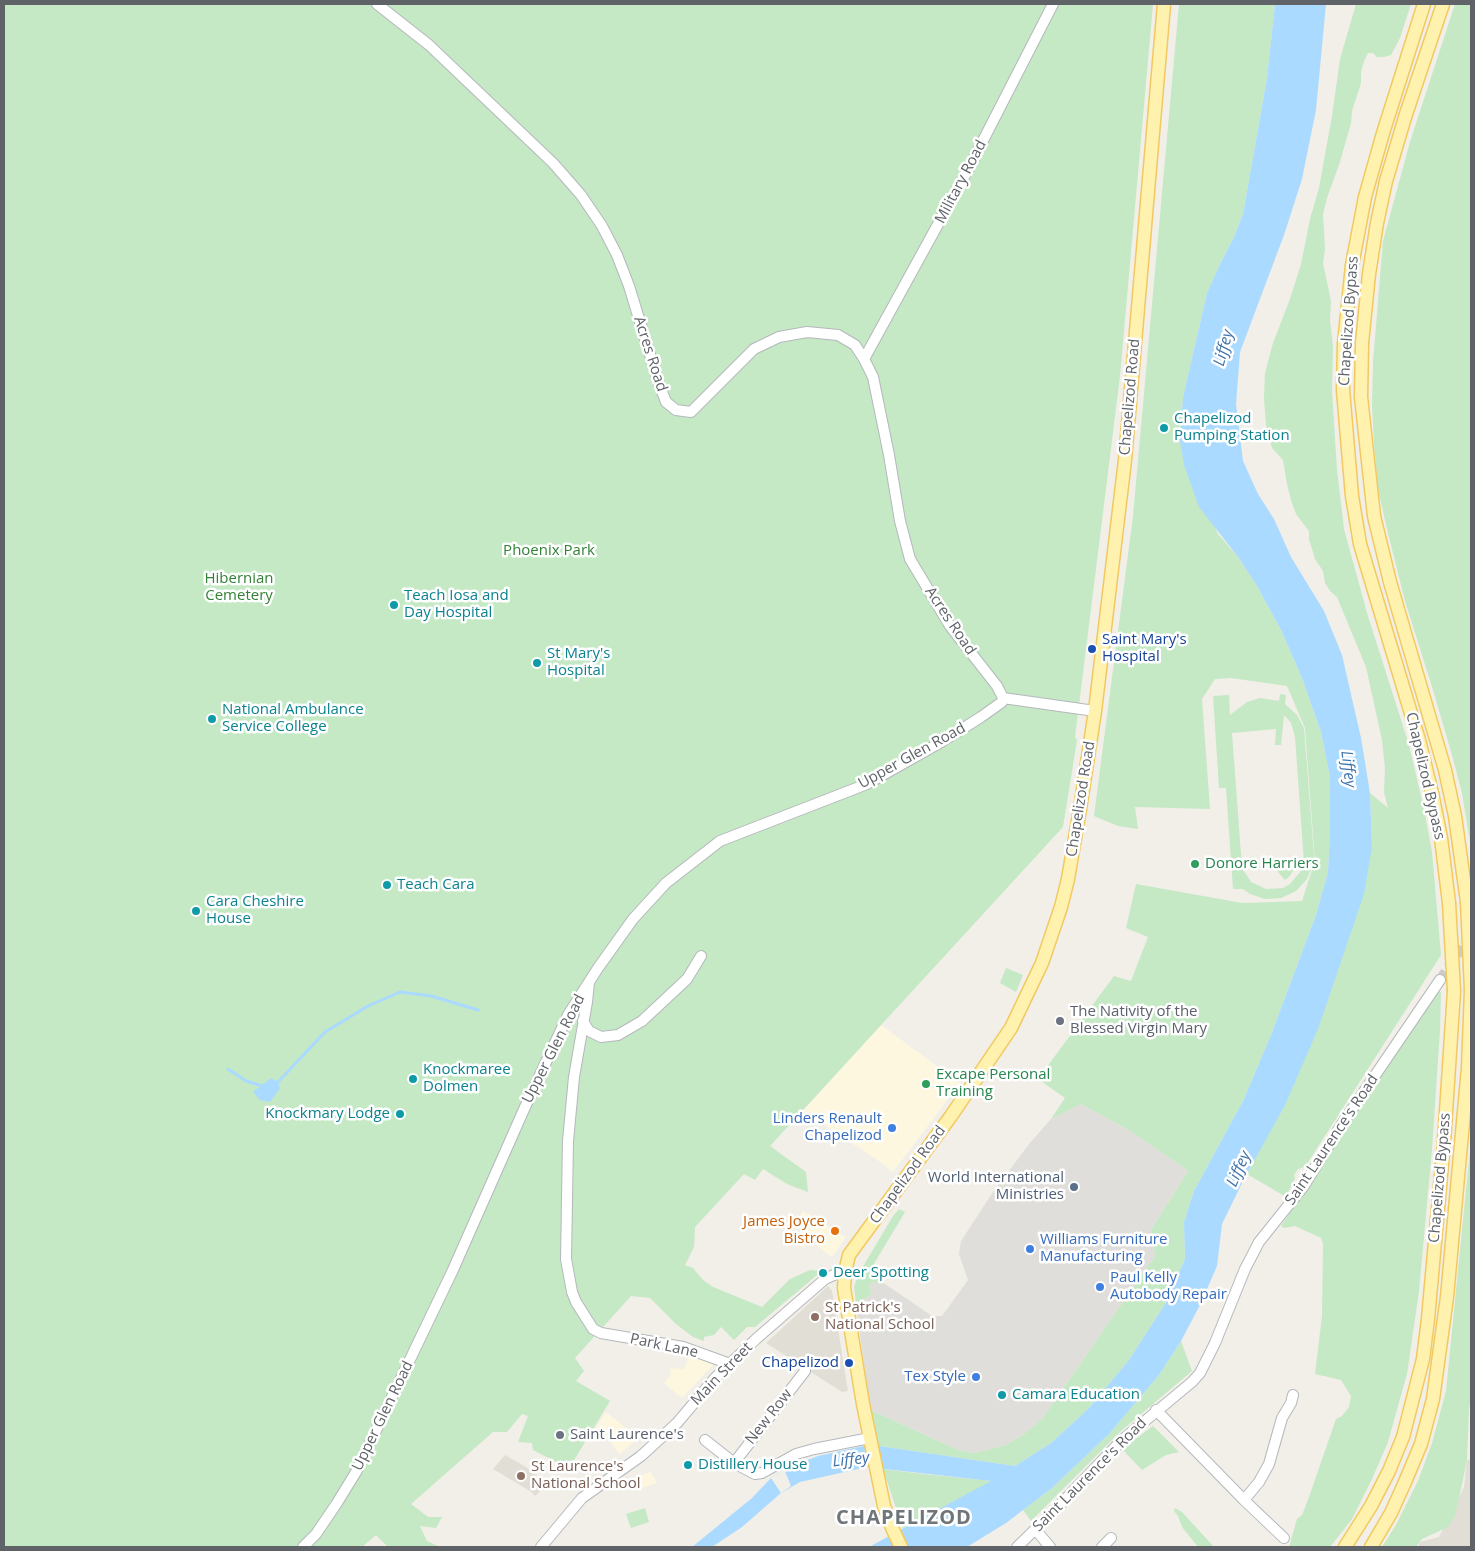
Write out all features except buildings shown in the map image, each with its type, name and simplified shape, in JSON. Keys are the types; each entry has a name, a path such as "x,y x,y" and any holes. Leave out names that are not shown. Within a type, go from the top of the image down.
{"main road":[{"name":"Chapelizod Road","path":"901,1547 892,1530 884,1506 870,1441 844,1288 845,1272 850,1256 1011,1028 1035,980 1061,908 1068,880 1095,711 1125,460 1164,4"},
{"name":"Chapelizod Bypass","path":"1345,1547 1371,1506 1389,1471 1403,1437 1423,1359 1445,1132 1454,991 1450,904 1441,838 1419,740 1360,544 1352,496 1343,390 1344,344 1352,265 1364,197 1382,133 1424,4"},
{"name":"Chapelizod Bypass","path":"1371,1547 1405,1482 1420,1444 1433,1399 1448,1297 1468,1068 1471,990 1467,902 1455,816 1445,770 1390,582 1374,516 1361,397 1362,343 1369,274 1377,223 1386,181 1406,114 1443,4"}],"street":[{"name":"Acres Road","path":"377,4 429,45 553,163 580,195 602,226 617,255 629,286 666,402 676,410 691,412 754,349 779,337 808,332 838,335 855,345 873,377 890,455 900,521 910,558 950,626 997,686 1003,698"},
{"name":"Military Road","path":"864,358 970,166 1053,4"},
{"path":"1003,698 1095,711"},
{"name":"Upper Glen Road","path":"303,1547 316,1534 356,1472 452,1272 551,1049 574,1005 633,919 666,883 720,841 867,784 981,717 1002,702 1003,698"},
{"path":"589,981 583,1021 589,1031 601,1037 618,1035 642,1021 687,979 701,956"},
{"name":"Saint Laurence's Road","path":"1016,1547 1057,1508 1122,1440 1192,1382 1200,1373 1216,1343 1245,1269 1259,1242 1303,1187 1342,1124 1440,980"},
{"name":"Park Lane","path":"583,1021 574,1077 568,1141 566,1259 570,1286 576,1302 593,1329 605,1335 683,1347 730,1364"},
{"name":"Main Street","path":"541,1547 582,1498 641,1456 676,1423 716,1377 756,1338 825,1279 845,1272"},
{"name":"New Row","path":"734,1463 805,1371"},
{"path":"1244,1500 1259,1482 1268,1464 1282,1418 1291,1403 1293,1395"},
{"path":"1156,1410 1284,1538"},
{"path":"705,1440 734,1463 755,1474 762,1474 796,1454 814,1449 870,1441"},
{"path":"1035,1529 1050,1547"},
{"path":"1102,1547 1111,1538"}],"shaded area":[{"path":"881,1025 960,1083 893,1172 803,1111"},
{"path":"1081,1104 1132,1132 1188,1171 1151,1230 1155,1256 1042,1419 1024,1434 1006,1445 975,1453 958,1450 870,1410 856,1304 871,1295 870,1282 885,1284 932,1316 942,1316 968,1280 959,1254 961,1241 991,1195 1029,1144 1051,1119"},
{"path":"803,1211 846,1237 832,1257 810,1241 804,1248 796,1243 807,1228 797,1221"},
{"name":"St Patrick's National School","path":"828,1286 832,1291 848,1391 842,1392 766,1343"},
{"path":"691,1353 712,1362 713,1365 682,1398 664,1383 670,1376 671,1368 684,1369"},
{"path":"606,1412 638,1438 620,1454 604,1435 601,1435 595,1429"},
{"name":"St Laurence's National School","path":"505,1455 531,1470 533,1468 535,1470 533,1472 536,1476 534,1477 540,1485 540,1491 535,1496 530,1491 493,1469"},
{"path":"1467,1460 1471,1460 1471,1547 1418,1547 1420,1542 1439,1537 1464,1487"},
{"path":"651,1472 657,1483 642,1488 638,1476"}],"green space":[{"name":"Phoenix Park","path":"4,4 1153,4 1120,376 1075,737 1077,740 1063,827 770,1146 806,1172 808,1192 787,1184 763,1169 755,1180 744,1174 695,1227 694,1247 685,1265 693,1268 703,1280 713,1287 762,1307 790,1279 810,1270 822,1271 755,1327 747,1327 734,1340 721,1327 714,1335 704,1337 704,1341 693,1337 676,1324 650,1298 631,1296 575,1358 584,1371 576,1381 610,1401 568,1470 533,1450 532,1443 518,1442 528,1416 522,1414 507,1432 493,1432 411,1504 428,1517 442,1517 436,1528 420,1526 427,1541 440,1547 388,1547 376,1535 362,1547 4,1547"},
{"path":"1179,4 1275,4 1267,78 1243,214 1207,293 1183,397 1180,441 1218,534 1238,557 1257,586 1281,630 1302,678 1321,732 1330,777 1328,872 1316,915 1271,1035 1244,1099 1194,1191 1184,1222 1185,1259 1165,1304 1129,1360 1089,1408 1051,1443 1015,1466 879,1446 870,1410 958,1450 975,1453 1006,1445 1024,1434 1042,1419 1155,1256 1151,1230 1188,1171 1132,1132 1081,1104 1051,1119 1065,1098 1038,1079 1114,976 1131,981 1148,937 1126,928 1136,884 1242,903 1302,901 1315,861 1305,728 1287,686 1231,678 1215,679 1202,699 1210,809 1135,807 1138,829 1118,826 1094,816 1133,516"},
{"path":"1356,4 1411,4 1400,38 1391,55 1377,57 1373,53 1368,53 1364,61 1361,83 1352,111 1351,123 1323,214 1325,249 1323,263 1331,301 1330,320 1333,346 1332,392 1337,470 1344,529 1367,613 1409,745 1424,809 1432,852 1441,955 1305,1167 1298,1169 1294,1175 1295,1178 1286,1197 1247,1174 1258,1153 1372,846 1370,793 1388,808 1384,792 1385,768 1382,740 1366,667 1337,597 1325,583 1323,571 1315,559 1309,539 1309,531 1296,514 1287,484 1283,460 1272,448 1266,425 1264,398 1265,373 1273,343 1301,264 1310,219 1319,188 1340,59"},
{"path":"1455,4 1471,4 1471,848 1462,793 1433,690 1405,601 1378,489 1372,406 1373,362 1383,241 1410,142"},
{"name":"Donore Harriers","path":"1280,694 1286,695 1285,704 1297,715 1304,728 1314,855 1313,864 1307,879 1296,891 1281,898 1265,899 1250,894 1243,889 1233,889 1226,788 1219,788 1213,696 1229,695 1230,715 1247,702 1260,698 1279,701","holes":["1284,715 1291,723 1295,737 1304,863 1301,871 1290,884 1283,888 1266,889 1251,882 1242,868 1232,733 1276,729 1275,745 1281,745"]},
{"path":"1300,858 1301,860 1285,880 1278,872 1275,863"},
{"path":"1006,968 1023,975 1016,992 1000,983"},
{"path":"1437,992 1441,992 1440,1030 1432,1149 1419,1291 1407,1374 1388,1442 1352,1519 1330,1547 1289,1547 1297,1519 1302,1515 1336,1419 1342,1416 1349,1407 1351,1396 1341,1380 1315,1374 1322,1316 1323,1244 1321,1238 1295,1226 1284,1228 1281,1226 1345,1127"},
{"path":"1471,1140 1471,1395 1467,1460 1462,1484 1455,1516 1448,1527 1422,1539 1416,1547 1382,1547 1396,1525 1418,1481 1432,1443 1446,1391"},
{"path":"899,1209 905,1212 869,1272 885,1284 870,1282 871,1295 856,1304 854,1287 858,1275"},
{"path":"1181,1341 1192,1371 1121,1431 1031,1521 1023,1510 1052,1488 1109,1434 1159,1375"},
{"path":"1153,1426 1179,1452 1166,1455 1142,1470 1122,1449"},
{"path":"883,1469 924,1474 992,1481 903,1529"},
{"path":"645,1508 649,1522 631,1528 626,1514"},
{"path":"1175,1508 1182,1512 1214,1547 1198,1547 1182,1527 1174,1511"}],"water":[{"name":"Liffey","path":"1275,4 1326,4 1316,110 1302,179 1284,235 1240,352 1236,404 1243,461 1258,494 1274,519 1291,557 1324,611 1342,655 1361,738 1370,793 1372,846 1364,894 1318,1029 1285,1105 1244,1179 1222,1224 1217,1266 1200,1305 1181,1341 1159,1375 1109,1434 1052,1488 1006,1523 967,1547 869,1547 991,1481 867,1467 800,1482 781,1493 742,1527 712,1547 692,1547 752,1498 771,1478 784,1469 818,1456 863,1446 879,1446 1015,1466 1051,1443 1089,1408 1129,1360 1165,1304 1185,1259 1184,1222 1194,1191 1244,1099 1271,1035 1316,915 1328,872 1330,777 1321,732 1302,678 1281,630 1257,586 1238,557 1199,507 1184,465 1180,441 1183,397 1207,293 1243,214 1267,78"},
{"path":"271,1078 278,1082 280,1088 270,1102 260,1100 253,1092"}],"pier":[{"path":"784,1469 791,1486 781,1493 771,1478"}],"waterway":[{"path":"274,1083 278,1082 325,1032 368,1006 400,992 431,996 478,1010"},
{"path":"228,1069 246,1081 263,1086 266,1085"}],"tunnel":[{"path":"1440,980 1470,935"}],"place":[{"name":"Chapelizod Pumping Station","path":"1164,428"},
{"name":"Teach Iosa and Day Hospital","path":"394,605"},
{"name":"Saint Mary's Hospital","path":"1092,649"},
{"name":"St Mary's Hospital","path":"537,663"},
{"name":"National Ambulance Service College","path":"212,719"},
{"name":"Donore Harriers","path":"1195,864"},
{"name":"Teach Cara","path":"387,885"},
{"name":"Cara Cheshire House","path":"196,911"},
{"name":"The Nativity of the Blessed Virgin Mary","path":"1060,1021"},
{"name":"Knockmaree Dolmen","path":"413,1079"},
{"name":"Excape Personal Training","path":"926,1084"},
{"name":"Knockmary Lodge","path":"400,1114"},
{"name":"Linders Renault Chapelizod","path":"892,1128"},
{"name":"World International Ministries","path":"1074,1187"},
{"name":"James Joyce Bistro","path":"835,1231"},
{"name":"Williams Furniture Manufacturing","path":"1030,1249"},
{"name":"Deer Spotting","path":"823,1273"},
{"name":"Paul Kelly Autobody Repair","path":"1100,1287"},
{"name":"St Patrick's National School","path":"815,1317"},
{"name":"Chapelizod","path":"849,1363"},
{"name":"Tex Style","path":"976,1377"},
{"name":"Camara Education","path":"1002,1395"},
{"name":"Saint Laurence's","path":"560,1435"},
{"name":"Distillery House","path":"688,1465"},
{"name":"St Laurence's National School","path":"521,1476"}],"district":[{"name":"CHAPELIZOD","path":"904,1518"}],"park label":[{"name":"Hibernian Cemetery","path":"239,588"}]}
